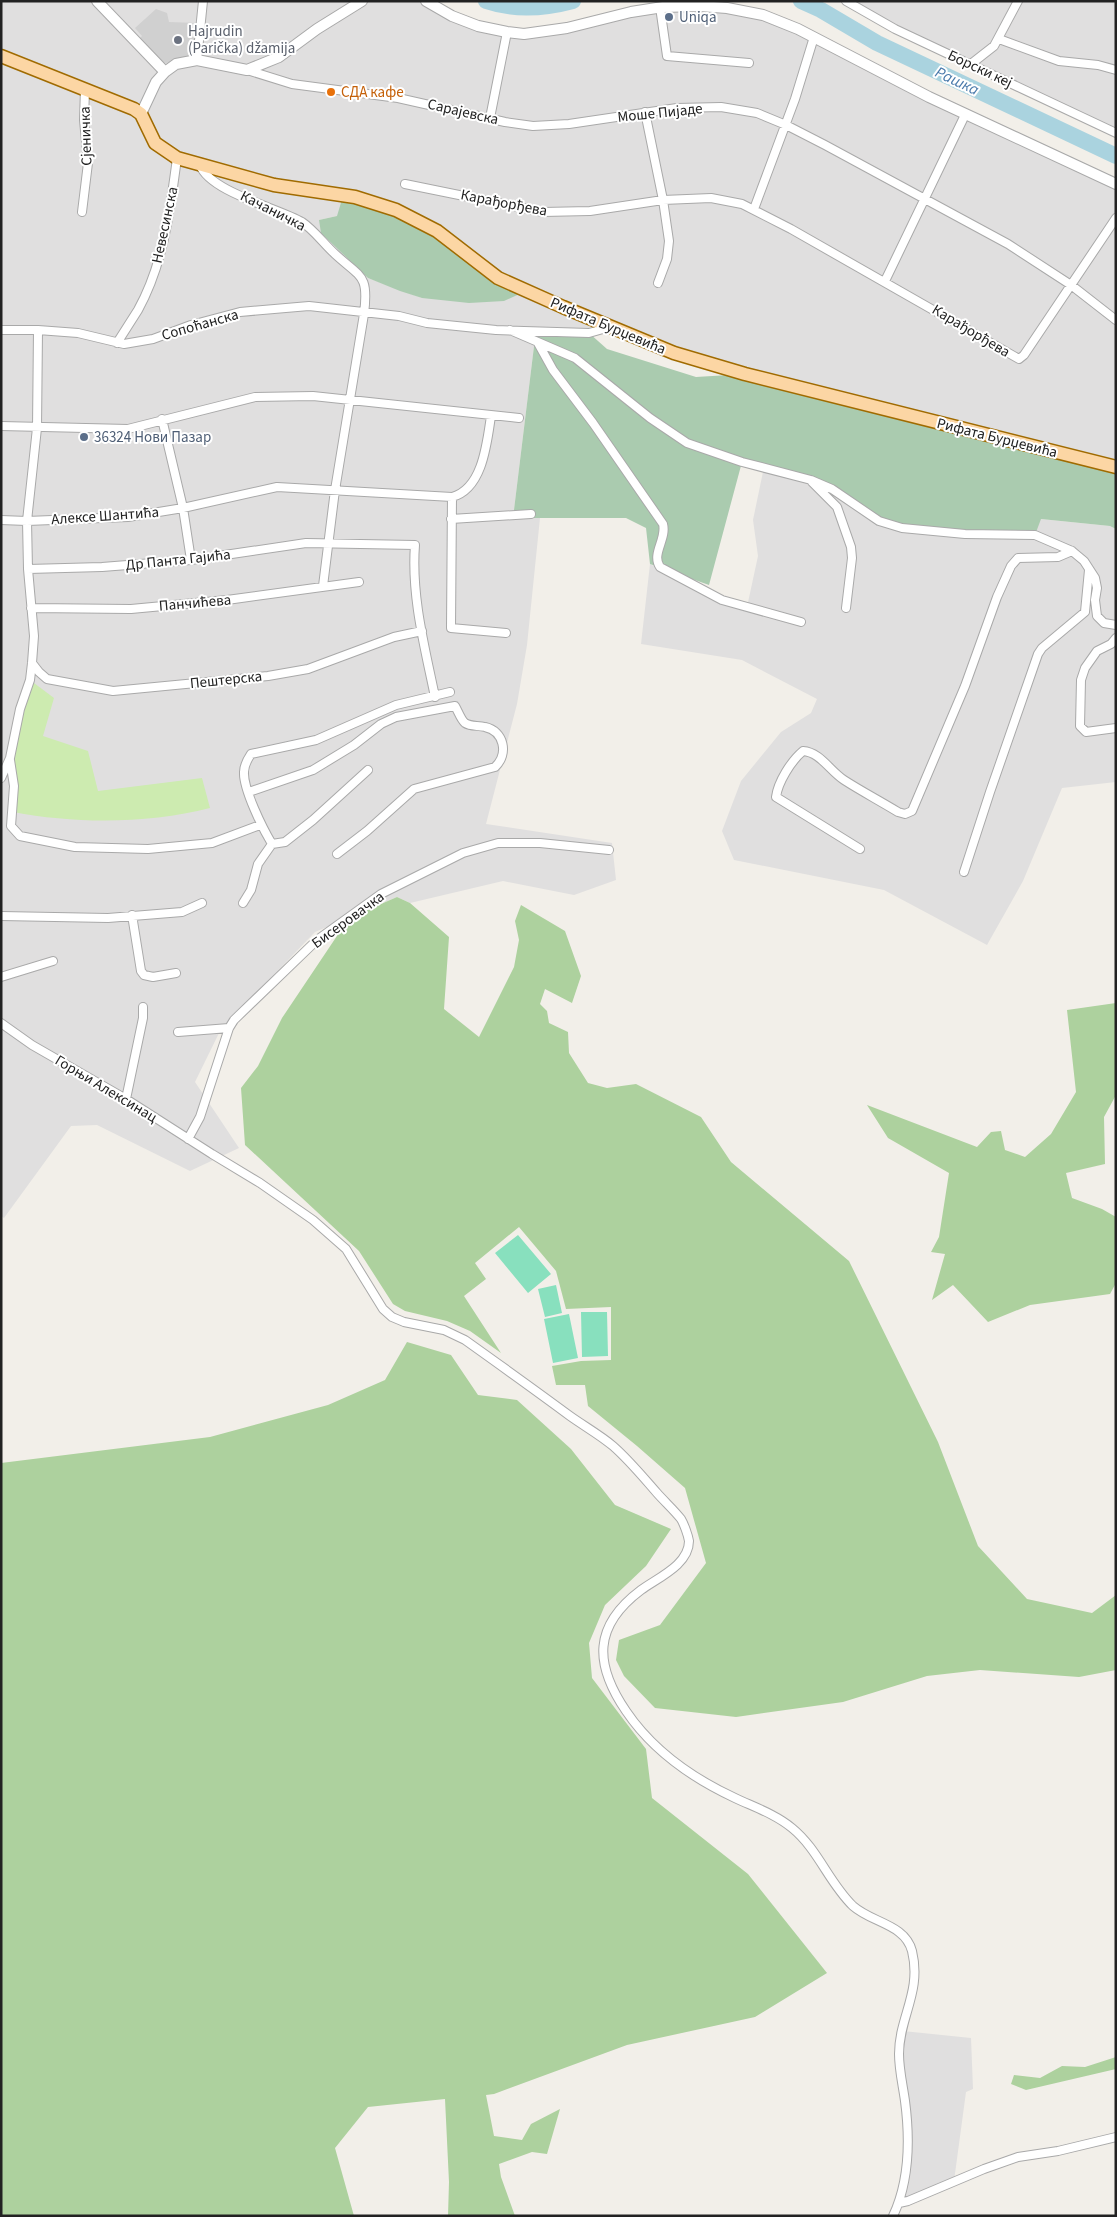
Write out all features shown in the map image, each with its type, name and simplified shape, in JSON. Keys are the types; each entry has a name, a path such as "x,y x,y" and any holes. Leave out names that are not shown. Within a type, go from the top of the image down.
{"main road":[{"name":"Сјеничка","path":"1,56 125,104 141,114"},
{"name":"Рифата Бурџевића","path":"141,114 155,143 178,158 274,185 355,197 396,210 437,231 498,278 674,353 745,374 1116,468"}],"street":[{"path":"96,1 165,72 150,91 141,114"},
{"path":"197,60 203,1"},
{"path":"247,70 280,57 317,29 362,1"},
{"path":"426,1 464,21 507,32 524,34 550,31 660,7 700,6 741,10 775,19 814,37 892,79 965,115 1116,184"},
{"name":"Борски кеј","path":"846,1 895,29 1116,133"},
{"path":"970,64 989,51 998,39 1018,1"},
{"path":"660,7 667,56 749,63"},
{"path":"490,118 507,32"},
{"path":"754,209 786,125 814,37"},
{"path":"998,39 1059,61 1098,65 1116,70"},
{"name":"Сарајевска","path":"165,72 182,63 197,60 247,70 299,85 398,98 533,126"},
{"name":"Сјеничка","path":"82,212 88,163 84,120 85,89"},
{"name":"Моше Пијаде","path":"533,126 569,124 690,107 734,108 758,113 786,125 1008,244 1071,285 1116,320"},
{"path":"645,112 663,200 669,248 658,283"},
{"path":"885,281 965,115"},
{"name":"Невесинска","path":"117,343 138,311 157,264 171,203 178,158"},
{"name":"Качаничка","path":"200,165 210,178 258,204 294,218 306,226 330,250 363,278 366,297 364,314"},
{"name":"Карађорђева","path":"404,184 543,212 574,213 608,210 663,200 710,198 731,200 754,209 885,281 1019,359 1024,355 1071,285"},
{"path":"1071,285 1116,218"},
{"name":"Сопоћанска","path":"1,330 78,333 124,344 139,342 200,322 251,311 309,306 364,314 400,316 437,324 510,330 589,333 610,327"},
{"path":"323,586 342,442 364,314"},
{"path":"37,428 38,330"},
{"path":"510,330 538,344 564,352 575,358 650,418 687,443 742,462 811,480 841,494 870,517 902,528 965,534 1035,535 1072,551 1084,561 1095,578 1097,616 1104,623 1116,625"},
{"path":"538,344 553,370 593,423 663,524 664,535 656,558 660,567 722,600 801,622"},
{"path":"1,426 128,429 255,397 313,396 519,418"},
{"path":"490,416 485,457 468,490 452,497 451,628 506,633"},
{"name":"Алексе Шантића","path":"162,419 174,469 191,560"},
{"name":"Алексе Шантића","path":"28,568 27,521 37,428"},
{"path":"811,480 837,507 851,547 852,558 846,608"},
{"name":"Алексе Шантића","path":"1,520 27,521 128,517 182,508 277,487 452,497"},
{"path":"451,519 531,514"},
{"name":"Др Панта Гајића","path":"28,568 102,567 191,560 306,543 416,545 417,592 422,631"},
{"path":"860,849 776,797 777,790 797,756 802,751 808,751 816,755 842,778 898,812 905,814 912,811 949,725 997,597 1011,566 1018,558 1058,557 1072,551"},
{"path":"1,778 10,758 18,716 30,680 34,636 28,568"},
{"path":"964,872 1038,654 1085,612 1089,570"},
{"name":"Панчићева","path":"31,608 131,609 227,600 359,582"},
{"path":"422,631 435,697"},
{"name":"Пештерска","path":"32,663 47,679 113,691 219,682 308,669 394,637 422,631"},
{"path":"1116,638 1111,644 1097,651 1085,668 1081,680 1080,726 1086,732 1116,728"},
{"path":"272,844 260,825 244,779 244,770 251,754 316,740 396,705 450,692"},
{"path":"249,792 313,770 354,745 382,724 396,717 455,706 464,722 471,726 486,727 495,732 502,741 504,749 502,760 496,767 414,788 368,831 337,854"},
{"path":"10,758 14,786 11,826 20,836 75,847 148,849 212,843 260,825"},
{"path":"243,903 251,890 258,864 272,844 285,842 313,820 368,770"},
{"name":"Бисеровачка","path":"188,1139 200,1117 229,1028 234,1020 317,940 381,894 463,853 498,843 540,843 608,850"},
{"path":"1,916 108,918 182,912 202,903"},
{"path":"132,915 141,971 144,976 153,977 176,973"},
{"path":"1,977 53,961"},
{"path":"126,1099 143,1018 143,1007"},
{"name":"Горњи Алексинац","path":"1,1023 32,1044 126,1099 260,1183 313,1220 346,1249 383,1309 392,1317 404,1322 444,1330 465,1340 616,1448 682,1521 689,1540 686,1551 673,1569 640,1591 614,1618 605,1632 602,1647 603,1662 626,1711 666,1756 684,1770 790,1826 806,1841 843,1895 854,1906 900,1932 908,1942 915,1967 915,1988 899,2049 908,2144 904,2188 893,2216"},
{"path":"178,1032 229,1028"},
{"path":"899,2203 908,2201 984,2168 1018,2157 1058,2151 1116,2137"}],"shaded area":[{"path":"1,1 426,1 452,16 524,34 663,7 763,15 1116,184 1116,467 895,411 590,323 589,333 536,330 513,518 540,518 527,645 517,704 486,824 612,843 616,880 574,895 503,881 410,903 397,897 315,932 220,1031 195,1082 239,1148 190,1171 97,1125 71,1126 4,1218 1,1216","holes":["337,216 422,298 368,278 319,220"]},
{"path":"846,1 1116,1 1116,133"},
{"path":"156,9 167,13 169,22 197,23 193,56 166,63 162,62 139,39 142,36 135,28"},
{"path":"764,467 1040,519 1110,526 1116,529 1116,782 1062,788 1023,881 987,945 884,890 734,860 722,831 741,781 781,732 811,713 817,699 742,660 641,644 650,564 715,597 747,607 758,556 753,520"},
{"path":"903,2031 971,2038 973,2089 966,2092 954,2181 899,2203 907,2166 901,2073"}],"green space":[{"path":"343,196 378,203 526,291 504,301 469,303 422,298 368,278 321,233 319,220 337,216"},
{"path":"536,330 589,333 607,349 696,377 745,374 1116,467 1116,529 1110,526 1041,519 1035,535 888,524 832,489 742,462 709,585 650,564 646,528 626,518 513,518"},
{"path":"30,680 54,698 43,736 88,751 98,791 202,778 210,808 162,817 112,821 62,819 13,812 10,758"},
{"path":"397,897 410,903 449,937 444,1009 479,1037 514,967 519,940 515,921 521,905 565,931 581,976 572,1003 545,989 540,1004 547,1011 549,1023 568,1032 569,1053 588,1083 607,1088 636,1084 701,1117 731,1162 849,1261 938,1442 978,1546 1027,1599 1092,1613 1116,1595 1116,1670 1079,1677 980,1670 927,1676 843,1702 736,1717 655,1708 624,1676 616,1660 619,1640 660,1625 706,1563 685,1488 588,1406 585,1385 556,1385 552,1366 581,1361 611,1360 611,1307 566,1309 556,1271 519,1227 475,1263 486,1279 464,1296 501,1353 470,1331 447,1321 405,1311 393,1304 359,1251 245,1145 241,1088 258,1066 282,1018 349,918"},
{"path":"1116,1003 1116,1095 1104,1117 1105,1164 1066,1173 1072,1198 1102,1209 1116,1217 1116,1283 1110,1294 1030,1305 988,1322 953,1285 932,1300 945,1254 931,1252 939,1237 949,1173 888,1138 867,1105 977,1147 991,1132 1001,1131 1005,1150 1025,1157 1051,1134 1076,1092 1067,1010"},
{"path":"518,1235 551,1274 528,1293 495,1253"},
{"path":"556,1285 562,1313 545,1317 538,1289"},
{"path":"581,1312 607,1312 608,1356 582,1357"},
{"path":"569,1314 578,1358 553,1363 544,1319"},
{"path":"407,1342 451,1355 478,1395 517,1400 571,1449 615,1505 671,1529 646,1566 605,1605 589,1643 592,1678 646,1749 652,1798 748,1874 827,1973 755,2017 627,2045 494,2094 486,2095 494,2136 522,2140 531,2124 560,2109 547,2154 532,2152 499,2164 501,2177 515,2216 448,2216 449,2182 445,2099 368,2107 335,2148 354,2216 1,2216 1,1463 210,1437 328,1405 385,1380"},
{"path":"1116,2057 1116,2069 1026,2090 1011,2084 1014,2075 1040,2078 1062,2066 1085,2067"}],"waterway":[{"path":"486,1 518,8 551,6 573,1"},
{"name":"Рашка","path":"801,1 821,10 877,43 1116,156"}],"place":[{"name":"Uniqa","path":"669,17"},
{"name":"Hajrudin (Parička) džamija","path":"178,40"},
{"name":"СДА кафе","path":"331,92"},
{"name":"36324 Нови Пазар","path":"84,437"}]}
